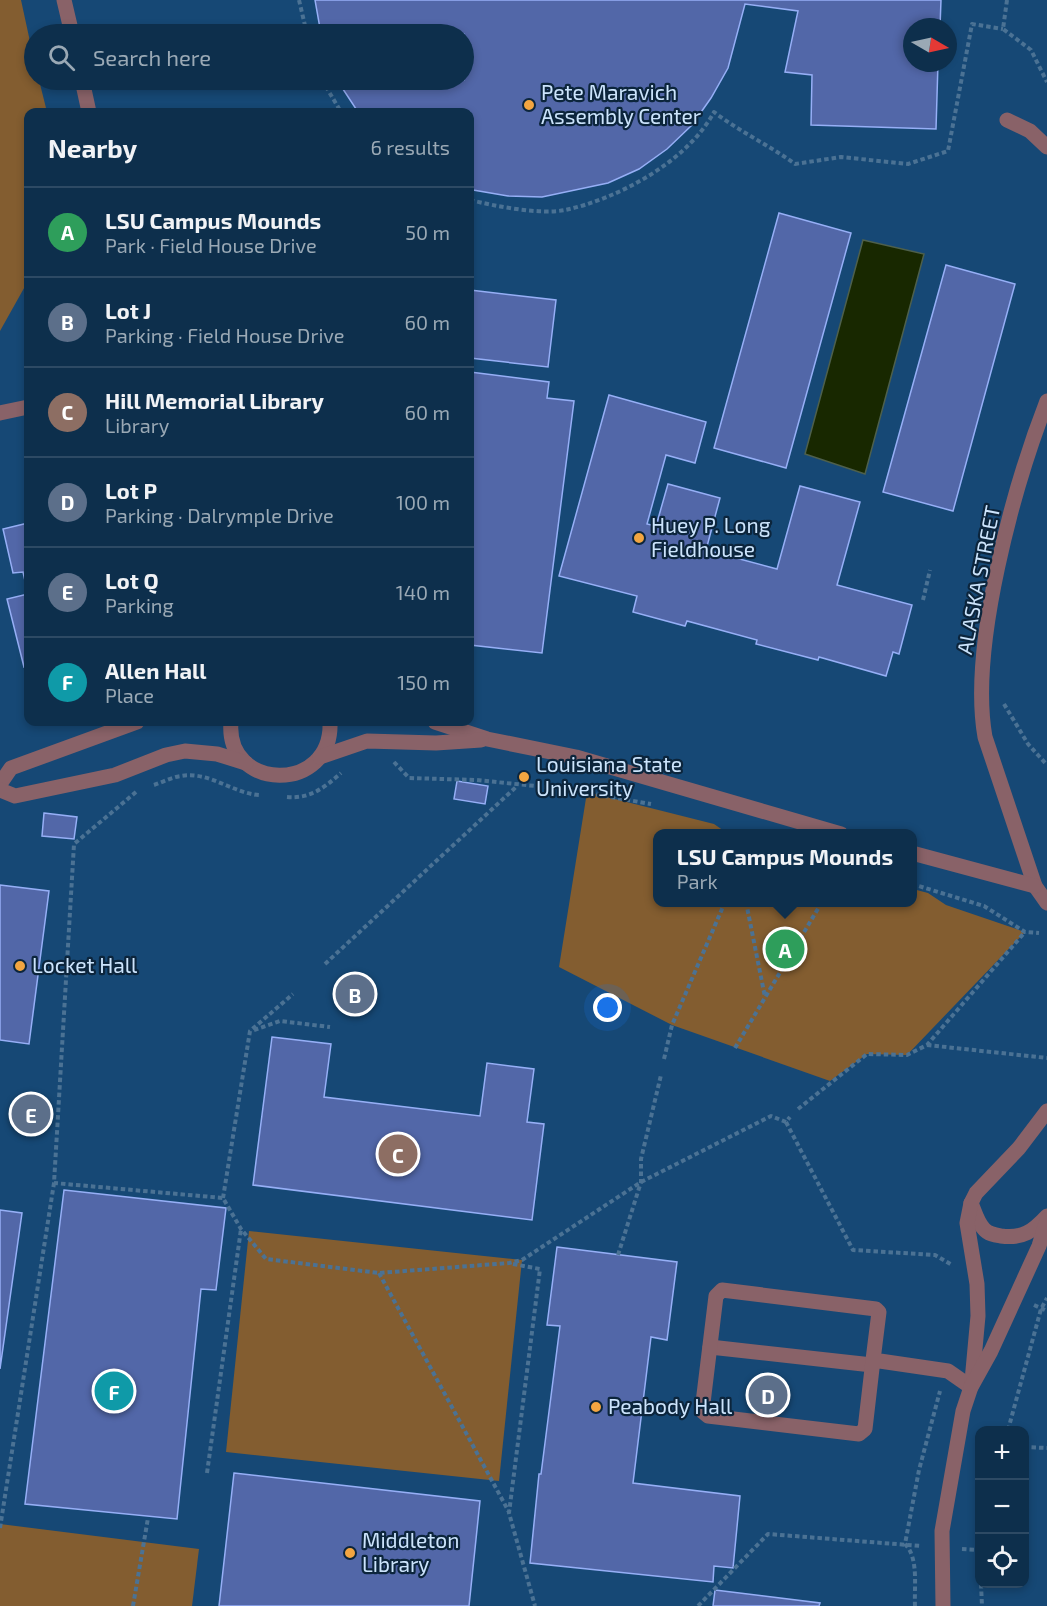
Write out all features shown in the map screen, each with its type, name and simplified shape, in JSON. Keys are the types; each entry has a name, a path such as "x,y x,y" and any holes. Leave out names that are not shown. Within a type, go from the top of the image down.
{"street":[{"path":"64,0 70,24"},
{"path":"84,90 88,108"},
{"path":"1007,120 1030,131 1047,147"},
{"name":"ALASKA STREET","path":"1047,401 1030,449 999,568 986,639 981,715 985,737 1035,886 1047,903"},
{"path":"0,413 24,408"},
{"path":"0,784 11,768 126,726"},
{"path":"232,726 234,745 246,763"},
{"path":"0,790 15,796 115,776 166,755 185,751 217,754 246,763 257,771 273,776 285,776 308,768 320,756 327,743 329,726"},
{"path":"447,726 487,739 576,757 824,829"},
{"path":"320,756 367,741 436,743 487,739"},
{"path":"917,854 1035,886"},
{"path":"943,1606 942,1548 945,1510 952,1460 971,1386 978,1316 976,1278 967,1223 971,1203 976,1193 1019,1149 1047,1112"},
{"path":"971,1203 978,1221 985,1231 992,1235 1024,1235 1033,1231 1047,1218"},
{"path":"971,1386 991,1351 1018,1293 1039,1246 1047,1218"},
{"path":"722,1290 876,1309 879,1312 865,1429 859,1434 704,1415 702,1411 710,1347 716,1296 722,1290"},
{"path":"710,1347 948,1371 971,1386"}],"path":[{"path":"299,0 305,24"},
{"path":"1003,29 1007,0"},
{"path":"474,201 503,208 563,210 621,192 678,155 708,124 714,112 795,164 841,157 908,164 948,151 972,24 1003,29 1031,50 1047,82"},
{"path":"328,90 339,108"},
{"path":"923,600 930,570"},
{"path":"1002,701 1028,744 1047,765"},
{"path":"386,755 409,778 476,780 516,786 565,789 660,805"},
{"path":"280,797 302,799 324,788 345,769"},
{"path":"0,1528 54,1183 74,844 134,793 181,776 202,776 248,794 269,796"},
{"path":"325,964 516,786"},
{"path":"917,886 984,906 1025,932 1039,933"},
{"path":"664,1059 672,1025 723,907"},
{"path":"747,907 765,998"},
{"path":"735,1048 820,907"},
{"path":"798,1109 867,1054 907,1055 927,1045 1025,932"},
{"path":"293,994 250,1031 223,1198 241,1229 266,1259 379,1273 509,1263 522,1260 641,1182 771,1116 786,1122 854,1250 935,1255 976,1278"},
{"path":"250,1031 280,1021 330,1027"},
{"path":"927,1045 1047,1058"},
{"path":"618,1255 641,1182 641,1159 661,1075"},
{"path":"786,1122 790,1118"},
{"path":"54,1183 223,1198"},
{"path":"207,1473 241,1229"},
{"path":"509,1263 540,1269 509,1512"},
{"path":"379,1273 509,1512 535,1606"},
{"path":"1018,1293 1047,1311"},
{"path":"1009,1426 1041,1309 1047,1298"},
{"path":"905,1544 932,1413 948,1371"},
{"path":"1029,1447 1047,1448"},
{"path":"133,1606 148,1518"},
{"path":"698,1606 768,1534 975,1549"},
{"path":"905,1544 911,1551 914,1569 915,1606"},
{"path":"981,1588 982,1606"}],"shaded area":[{"name":"Louisiana State University","path":"0,0 1047,0 1047,1606 0,1606"},
{"path":"0,0 21,0 26,24 24,24 24,90 42,90 46,108 24,108 24,288 0,331"},
{"path":"863,240 924,254 865,474 805,454"},
{"path":"587,792 714,824 721,829 653,829 653,907 917,907 917,890 928,893 946,905 1025,932 907,1055 867,1054 830,1081 672,1025 559,967"},
{"path":"249,1231 522,1260 499,1481 226,1452"},
{"path":"0,1524 199,1549 192,1606 0,1606"}],"building":[{"name":"Pete Maravich Assembly Center","path":"315,0 941,0 940,18 903,18 903,72 938,72 936,129 811,125 812,75 785,72 798,11 745,4 728,68 711,98 692,125 667,149 639,169 608,183 542,197 508,196 474,190 474,108 355,108 344,90 474,90 474,24 319,24"},
{"path":"779,213 851,233 786,468 714,448"},
{"path":"946,265 1015,284 953,511 883,492"},
{"path":"474,290 556,300 548,367 474,358"},
{"path":"474,373 549,382 547,398 574,401 542,653 474,645"},
{"name":"Huey P. Long Fieldhouse","path":"609,395 706,422 695,463 666,455 647,524 656,526 668,484 720,498 706,550 777,569 800,486 860,502 837,585 912,605 899,654 893,652 886,676 819,657 818,660 756,644 757,640 687,621 685,626 633,612 637,596 559,576"},
{"path":"24,524 24,576 23,572 13,573 3,529"},
{"path":"24,595 24,667 7,599"},
{"path":"457,781 488,786 485,804 454,799"},
{"path":"44,813 77,817 74,839 42,836"},
{"name":"Locket Hall","path":"0,885 49,891 29,1044 0,1040"},
{"path":"272,1037 331,1044 324,1097 480,1116 487,1063 534,1069 527,1122 544,1124 532,1220 253,1185"},
{"path":"64,1190 226,1208 216,1290 201,1289 177,1519 25,1504"},
{"path":"0,1210 22,1213 0,1369"},
{"name":"Peabody Hall","path":"557,1247 677,1262 667,1340 651,1337 633,1483 740,1496 733,1568 714,1566 713,1582 530,1563 539,1474 541,1474 560,1326 547,1325"},
{"name":"Middleton Library","path":"234,1473 480,1501 469,1606 219,1606"},
{"path":"715,1590 820,1603 819,1606 713,1606"}],"place":[{"name":"Pete Maravich Assembly Center","path":"529,105"},
{"name":"Huey P. Long Fieldhouse","path":"639,538"},
{"name":"Louisiana State University","path":"524,777"},
{"name":"LSU Campus Mounds","path":"785,949"},
{"name":"Locket Hall","path":"20,966"},
{"name":"Lot J","path":"355,994"},
{"name":"Lot Q","path":"31,1114"},
{"name":"Hill Memorial Library","path":"398,1154"},
{"name":"Allen Hall","path":"114,1391"},
{"name":"Lot P","path":"768,1395"},
{"name":"Peabody Hall","path":"596,1407"},
{"name":"Middleton Library","path":"350,1553"}]}
